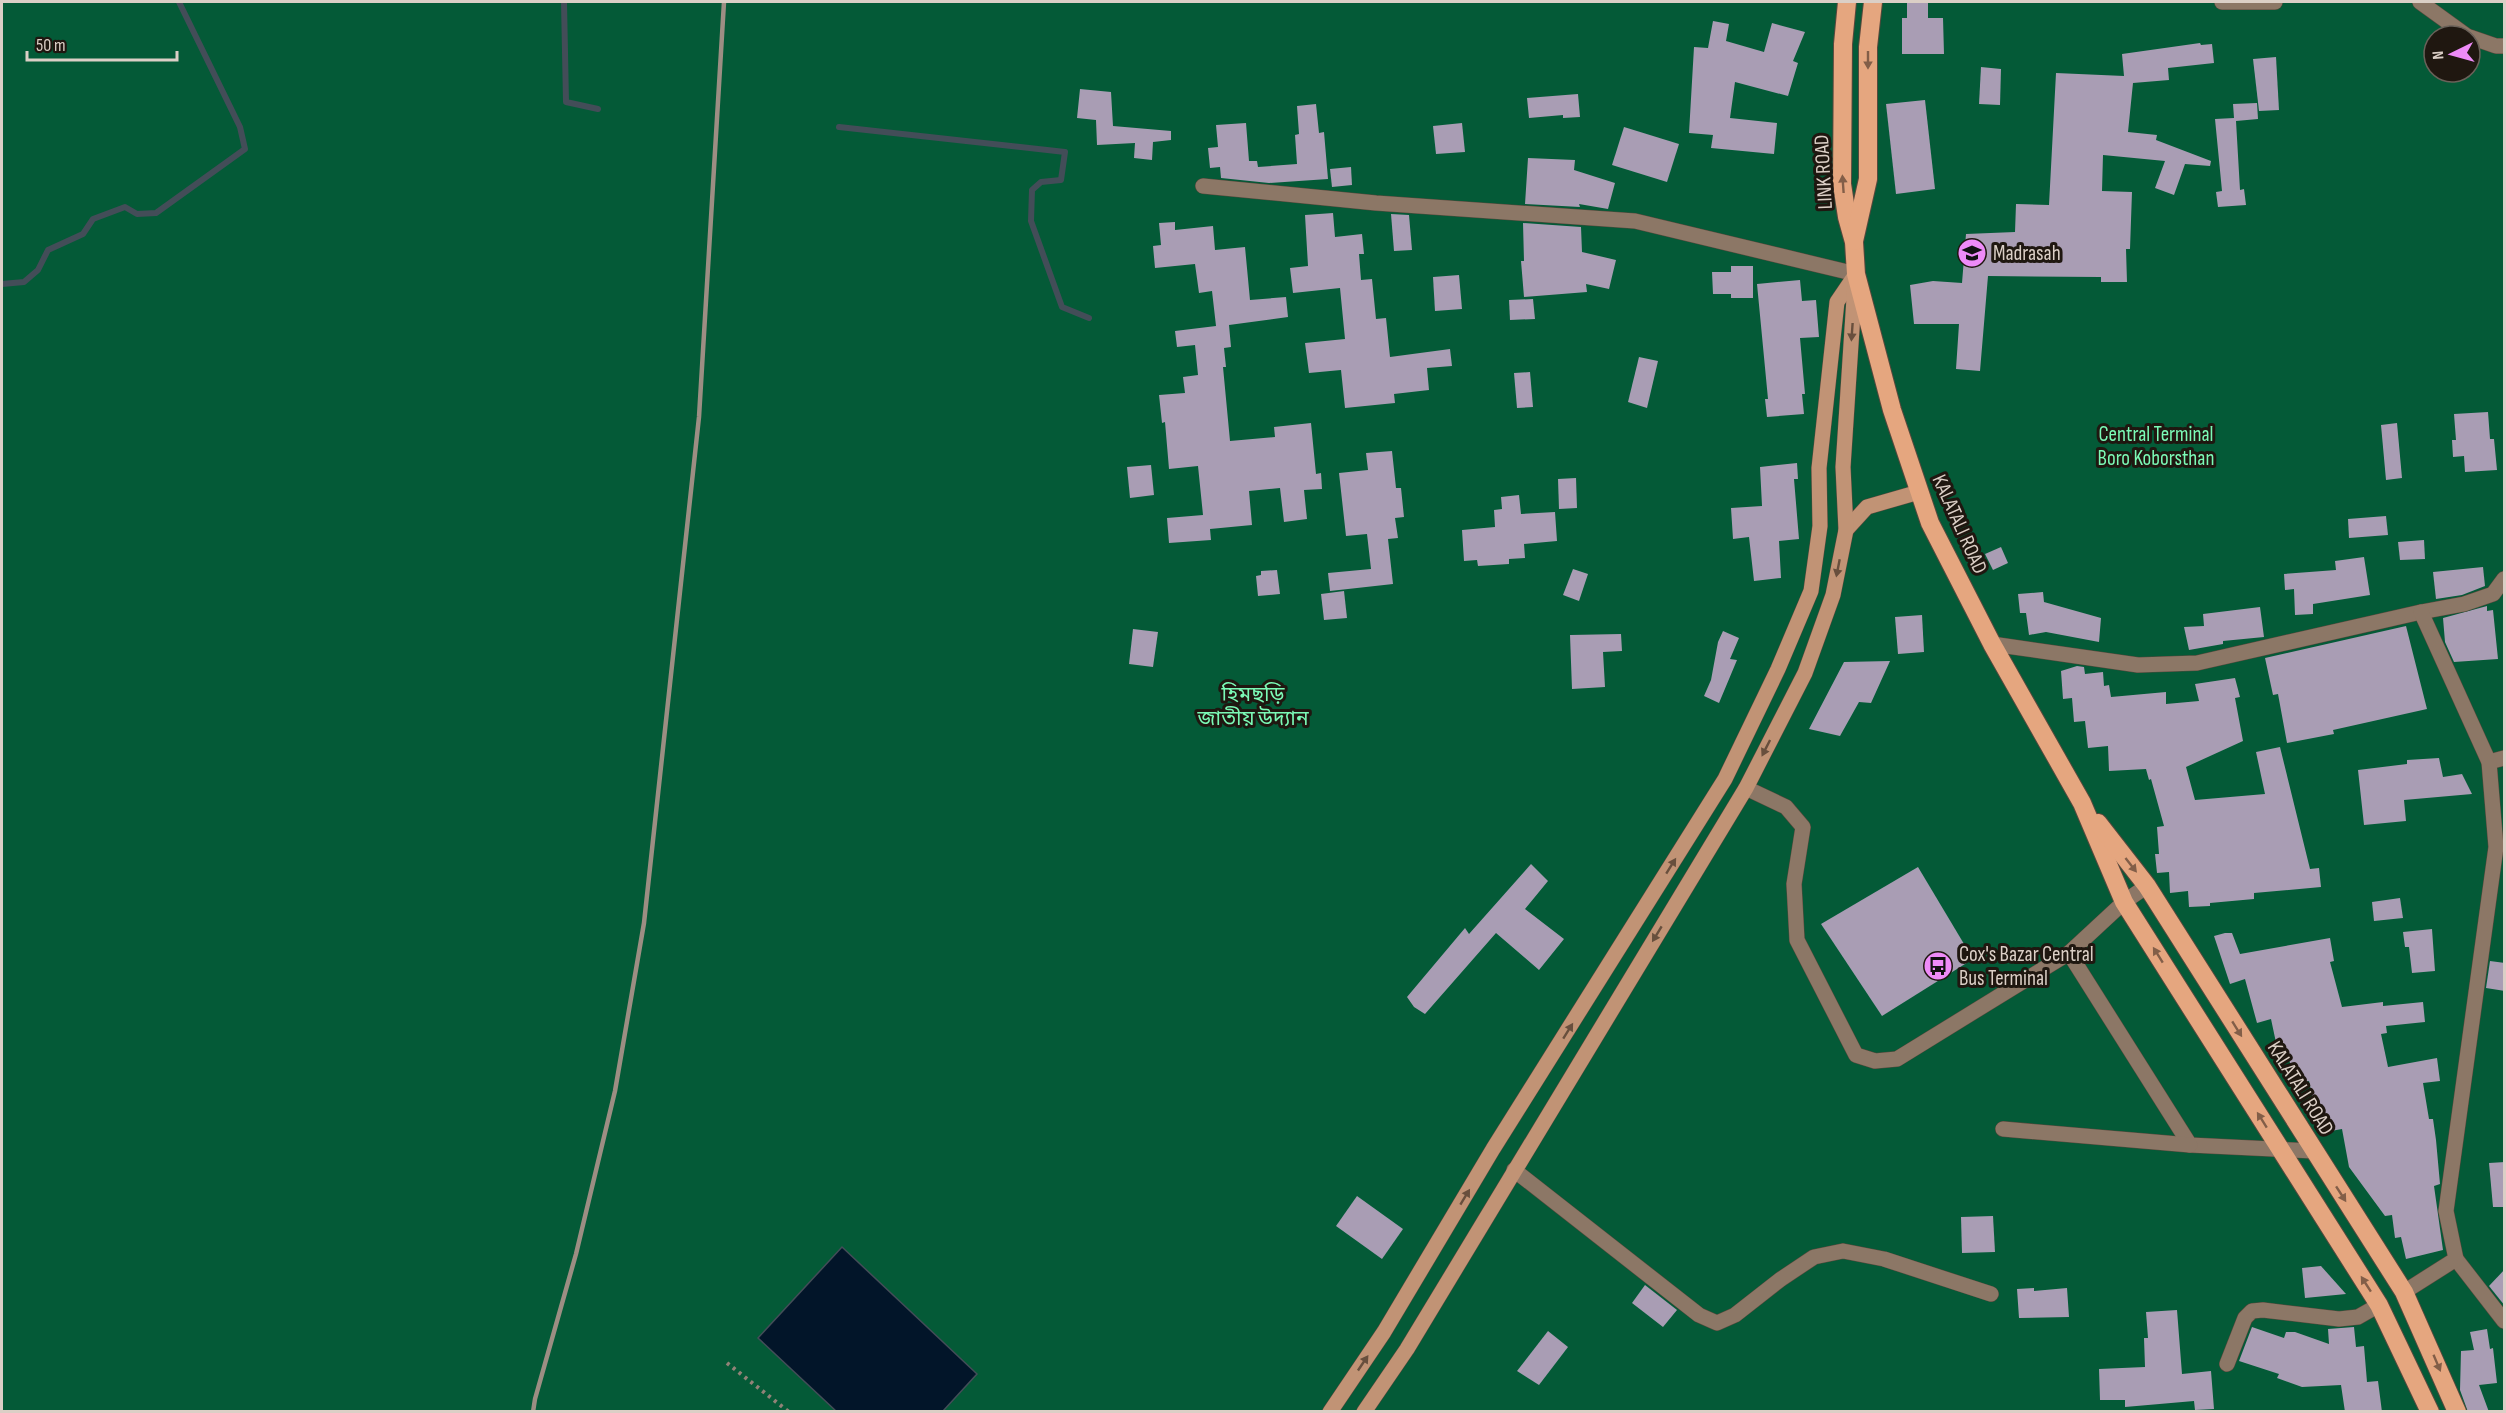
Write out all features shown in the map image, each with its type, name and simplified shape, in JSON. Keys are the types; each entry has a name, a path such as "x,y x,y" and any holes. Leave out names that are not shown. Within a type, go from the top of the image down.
{"highway":[{"name":"LINK ROAD","path":"1847,2 1843,44 1842,184 1854,242"},
{"name":"LINK ROAD","path":"1854,242 1868,179 1868,47 1872,2"},
{"name":"KALATALI ROAD","path":"1854,242 1856,273 1892,410 1930,522 1992,644 2082,803 2124,902 2379,1305 2430,1412"},
{"name":"KALATALI ROAD","path":"2082,803 2147,886 2404,1292 2457,1412"}],"main road":[{"path":"1364,1412 1407,1349 1746,788 1805,673 1833,594 1846,530 1843,467 1856,273"},
{"path":"1330,1412 1384,1332 1493,1149 1725,779 1778,669 1811,591 1820,526 1819,468 1837,302 1856,273"},
{"path":"1846,530 1867,507 1919,492"}],"street":[{"path":"2222,2 2275,2"},
{"path":"2420,2 2452,24"},
{"path":"2482,41 2496,46 2505,46"},
{"path":"1203,186 1376,203 1635,221 1856,273"},
{"path":"1992,644 2138,665 2197,663 2464,604 2493,594 2505,579"},
{"path":"2421,612 2489,762 2496,847 2446,1211 2456,1259 2505,1321"},
{"path":"2489,762 2505,758"},
{"path":"1746,788 1786,807 1803,827 1794,884 1797,940 1856,1055 1875,1061 1896,1059 2069,953 2124,902 2147,886"},
{"path":"2069,953 2190,1145"},
{"path":"2003,1129 2190,1145 2314,1151"},
{"path":"1514,1170 1699,1315 1717,1323 1735,1315 1814,1257 1843,1251 1884,1259 1990,1294"},
{"path":"2404,1292 2456,1259"},
{"path":"2227,1364 2245,1318 2252,1311 2264,1310 2339,1319 2358,1317 2379,1305"}],"path":[{"path":"727,1363 789,1412"}],"green space":[{"name":"হিমছড়ি জাতীয় উদ্যান","path":"2,2 2504,2 2504,1411 2,1412"}],"water":[{"path":"842,1247 977,1374 943,1411 836,1411 758,1338"}],"building":[{"path":"1907,2 1928,2 1928,18 1943,18 1944,54 1902,54 1902,18 1907,18"},
{"path":"1713,21 1729,24 1726,41 1764,52 1772,23 1805,32 1793,61 1798,63 1788,96 1735,82 1730,118 1777,123 1774,154 1711,148 1713,135 1689,133 1694,47 1708,48"},
{"path":"2200,43 2201,45 2212,44 2214,63 2168,68 2169,80 2133,83 2128,132 2157,135 2156,140 2211,161 2210,166 2185,164 2174,195 2155,188 2165,161 2103,155 2102,191 2132,192 2130,249 2126,249 2127,282 2101,282 2101,277 1988,276 1980,371 1956,369 1959,324 1914,324 1910,285 1933,281 1962,283 1966,234 2015,232 2016,204 2049,205 2056,73 2124,76 2122,54"},
{"path":"2276,57 2279,110 2259,111 2253,59"},
{"path":"1981,67 2001,69 2000,105 1979,104"},
{"path":"1080,89 1111,92 1113,126 1171,131 1171,140 1153,142 1152,160 1134,158 1135,143 1097,145 1096,120 1077,118"},
{"path":"1578,94 1580,117 1563,118 1563,115 1529,118 1527,98"},
{"path":"1925,100 1935,189 1896,194 1886,104"},
{"path":"2257,103 2258,119 2236,121 2240,190 2244,189 2246,205 2218,207 2216,192 2222,191 2215,119 2234,118 2233,104"},
{"path":"1316,104 1319,133 1324,132 1328,179 1269,183 1221,178 1220,167 1210,168 1208,148 1218,147 1216,125 1246,123 1249,161 1257,161 1258,167 1297,164 1295,135 1299,134 1297,106"},
{"path":"1462,123 1465,152 1436,154 1433,126"},
{"path":"1624,127 1679,144 1667,182 1612,165"},
{"path":"1528,158 1575,160 1574,170 1615,183 1608,209 1579,204 1580,207 1525,204"},
{"path":"1351,167 1352,185 1332,187 1330,169"},
{"path":"1333,213 1335,237 1362,234 1364,254 1359,254 1361,280 1372,279 1376,319 1386,318 1390,357 1450,349 1452,366 1427,368 1429,390 1394,394 1395,403 1345,408 1341,370 1309,373 1305,343 1345,339 1340,288 1293,293 1290,268 1308,266 1305,215"},
{"path":"1391,214 1409,215 1412,250 1394,251"},
{"path":"1175,222 1175,230 1213,226 1215,250 1245,247 1250,300 1286,297 1288,317 1229,325 1231,347 1224,348 1226,367 1223,367 1230,441 1275,437 1274,427 1311,423 1316,474 1321,473 1322,489 1304,490 1307,519 1284,522 1280,488 1249,491 1252,525 1210,529 1211,540 1169,543 1167,518 1203,515 1198,466 1169,469 1165,422 1162,423 1159,395 1185,393 1183,377 1198,375 1195,345 1177,347 1175,331 1216,326 1212,291 1199,293 1195,264 1155,268 1153,246 1161,245 1159,223"},
{"path":"1523,223 1581,227 1582,252 1616,260 1609,289 1586,284 1587,292 1524,297 1521,261 1524,261"},
{"path":"1731,266 1753,266 1753,298 1731,298 1731,294 1713,294 1712,272 1731,272"},
{"path":"1459,275 1462,309 1435,311 1433,277"},
{"path":"1800,280 1802,301 1816,300 1819,337 1800,338 1805,394 1802,394 1804,414 1767,417 1765,399 1768,399 1757,284"},
{"path":"1533,299 1535,319 1510,320 1509,300"},
{"path":"1639,357 1658,361 1647,408 1628,402"},
{"path":"1530,372 1533,407 1517,408 1514,373"},
{"path":"2488,412 2490,439 2494,439 2497,470 2465,472 2464,456 2453,457 2452,440 2456,440 2454,414"},
{"path":"2397,423 2402,478 2386,480 2381,425"},
{"path":"1392,451 1396,488 1401,488 1404,517 1395,518 1398,538 1388,539 1393,584 1330,591 1328,573 1371,569 1367,534 1346,536 1339,473 1368,470 1366,453"},
{"path":"1797,463 1798,479 1794,479 1799,539 1779,541 1781,578 1754,581 1749,537 1733,539 1731,508 1762,506 1760,467"},
{"path":"1151,465 1154,495 1130,498 1127,467"},
{"path":"1576,478 1577,508 1559,509 1558,479"},
{"path":"1519,495 1521,514 1555,512 1557,541 1524,544 1525,558 1509,559 1509,564 1478,566 1477,560 1464,561 1462,530 1495,527 1494,510 1502,509 1501,497"},
{"path":"2386,516 2388,535 2349,538 2348,519"},
{"path":"2424,540 2425,559 2400,560 2398,542"},
{"path":"2001,547 2008,563 1993,570 1985,554"},
{"path":"2364,557 2370,595 2313,604 2313,614 2295,615 2294,589 2285,590 2284,574 2336,570 2335,561"},
{"path":"2483,567 2485,586 2462,595 2436,599 2433,572"},
{"path":"1573,569 1588,574 1579,601 1563,595"},
{"path":"1277,570 1280,594 1258,596 1256,576 1261,575 1261,571"},
{"path":"1344,591 1347,618 1324,620 1321,594"},
{"path":"2043,592 2044,602 2101,618 2099,642 2046,632 2029,635 2026,613 2020,613 2018,594"},
{"path":"2487,606 2487,611 2493,610 2498,659 2454,662 2445,642 2443,618"},
{"path":"2260,607 2264,637 2223,641 2223,644 2189,650 2184,627 2204,626 2203,614"},
{"path":"1922,615 1924,652 1898,654 1895,617"},
{"path":"2406,626 2427,709 2333,730 2334,734 2287,743 2278,694 2273,695 2265,658"},
{"path":"1133,629 1158,632 1153,667 1129,664"},
{"path":"1723,631 1739,638 1730,659 1737,660 1719,703 1704,696 1711,680 1718,642"},
{"path":"1621,634 1622,651 1603,652 1605,687 1572,689 1570,635"},
{"path":"1890,661 1871,703 1859,702 1840,736 1809,729 1844,662"},
{"path":"2077,666 2084,667 2085,674 2103,672 2104,686 2109,685 2111,697 2166,692 2166,704 2199,701 2195,684 2235,678 2240,697 2235,698 2243,741 2186,767 2195,800 2265,794 2256,752 2280,747 2310,869 2319,868 2321,887 2254,893 2254,899 2189,907 2188,891 2170,893 2169,872 2157,873 2155,854 2159,854 2157,827 2164,826 2151,779 2149,780 2146,769 2109,771 2108,746 2088,748 2085,721 2074,722 2072,698 2063,699 2061,671"},
{"path":"2439,758 2443,777 2462,774 2472,794 2404,800 2406,821 2364,825 2358,770 2407,764 2407,760"},
{"path":"1531,864 1548,881 1525,909 1564,939 1539,970 1496,933 1425,1014 1414,1007 1407,997 1465,928 1469,934"},
{"path":"1918,867 1973,959 1882,1016 1821,924"},
{"path":"2400,898 2403,918 2374,921 2372,902"},
{"path":"2432,929 2435,971 2412,973 2409,947 2405,947 2403,932"},
{"path":"2232,933 2240,954 2330,938 2334,961 2330,962 2342,1007 2383,1002 2383,1006 2423,1002 2425,1022 2386,1026 2387,1033 2381,1034 2388,1067 2437,1058 2440,1081 2423,1083 2429,1119 2433,1119 2436,1140 2440,1184 2434,1186 2443,1250 2406,1259 2401,1237 2395,1238 2392,1215 2385,1216 2349,1167 2342,1129 2320,1133 2309,1081 2295,1085 2287,1050 2278,1052 2271,1019 2257,1023 2245,979 2230,984 2214,936"},
{"path":"2490,961 2505,963 2505,991 2486,988"},
{"path":"2505,1162 2505,1207 2493,1207 2489,1163"},
{"path":"1357,1196 1403,1229 1382,1259 1336,1226"},
{"path":"1993,1216 1995,1252 1962,1253 1961,1217"},
{"path":"2321,1266 2346,1294 2305,1298 2302,1268"},
{"path":"2505,1269 2505,1306 2489,1286"},
{"path":"1645,1285 1677,1310 1663,1327 1632,1303"},
{"path":"2034,1288 2034,1291 2067,1288 2069,1317 2019,1318 2017,1289"},
{"path":"2177,1310 2182,1374 2211,1371 2214,1409 2195,1410 2194,1401 2125,1407 2125,1400 2100,1400 2099,1369 2145,1367 2144,1338 2148,1338 2146,1312"},
{"path":"2252,1327 2284,1338 2286,1332 2295,1332 2329,1344 2328,1329 2354,1327 2356,1347 2364,1346 2367,1382 2378,1381 2382,1412 2345,1412 2341,1385 2302,1387 2277,1378 2279,1374 2239,1361"},
{"path":"2487,1329 2490,1349 2493,1348 2497,1383 2479,1385 2489,1412 2468,1412 2460,1390 2461,1351 2474,1350 2470,1332"},
{"path":"1548,1331 1568,1347 1539,1385 1517,1371"}],"waterway":[{"path":"2,284 24,282 38,270 48,250 83,234 93,219 125,207 137,214 156,213 245,149 240,127 179,2"},
{"path":"564,2 566,102 598,109"},
{"path":"839,127 1065,152 1061,180 1041,182 1032,190 1031,221 1062,307 1089,318"}],"railway":[{"path":"533,1412 576,1254 615,1091 644,923 699,417 724,2"}],"place":[{"name":"Madrasah","path":"1972,253"},
{"name":"Cox's Bazar Central Bus Terminal","path":"1938,966"}],"park label":[{"name":"Central Terminal Boro Koborsthan","path":"2156,446"}]}
